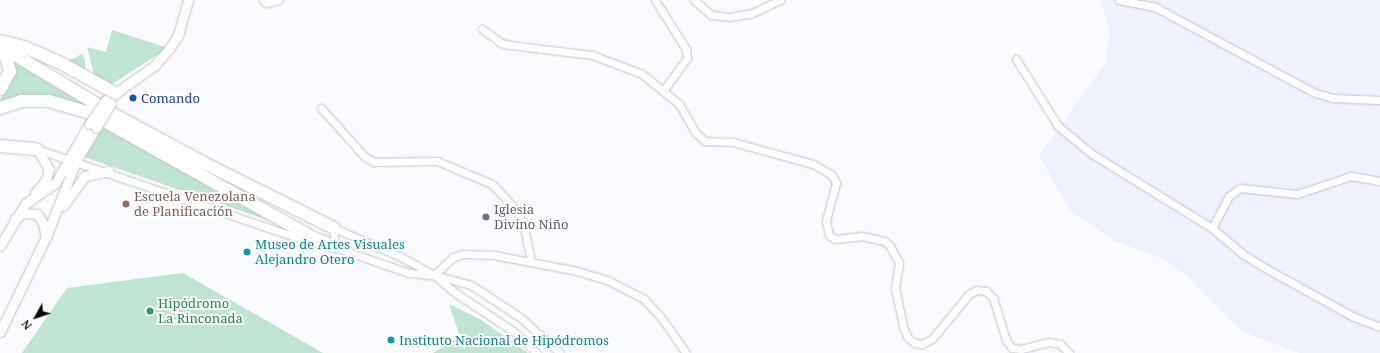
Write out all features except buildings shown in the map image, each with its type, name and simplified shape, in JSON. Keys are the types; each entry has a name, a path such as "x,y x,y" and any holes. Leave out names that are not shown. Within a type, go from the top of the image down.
{"highway":[{"path":"0,31 24,47"},
{"path":"0,41 24,47 61,63 111,99"},
{"path":"0,46 113,114 204,163 334,228"},
{"path":"0,50 6,57 10,71 0,90"},
{"path":"0,108 21,102 49,101 90,112 314,238 334,246"},
{"path":"0,146 37,149"}],"main road":[{"path":"31,198 56,182 73,160 111,99 154,65 169,50 178,35 188,0"},
{"path":"0,246 13,220 41,187 48,174 48,164 37,149"},
{"path":"0,332 46,237 54,218 73,160"},
{"path":"54,218 81,179 93,173 108,171"},
{"path":"13,220 24,213 37,214 43,223 46,237"}],"street":[{"path":"263,0 266,4 279,0"},
{"path":"655,0 677,31 686,49 687,58 664,90"},
{"path":"697,1 711,16 730,17 752,13 780,0"},
{"path":"1119,0 1155,7 1315,93 1332,98 1380,100"},
{"path":"482,29 501,43 592,55 642,74 664,90 679,104 696,133 705,140 733,142 813,164 832,175 836,183 826,221 829,235 835,239 856,234 884,241 890,246 899,263 895,288 903,327 908,338 914,343 922,344 932,339 969,294 977,290 986,290 993,298 1006,340 1012,348 1022,349 1049,342 1060,344 1069,353"},
{"path":"1016,59 1058,126 1092,154 1212,228 1244,255 1267,269 1354,317 1380,327"},
{"path":"321,108 364,156 374,162 437,160 492,184 517,211 524,226 531,262"},
{"path":"37,149 108,171 312,242 334,246 409,273 434,275 471,285 494,298 560,353"},
{"path":"1212,228 1229,196 1240,188 1297,194 1351,176 1380,181"},
{"path":"334,246 334,228 403,258 434,275 457,294 513,331 537,353"},
{"path":"434,275 453,257 464,254 494,255 577,271 631,290 652,307 686,353"}],"shaded area":[{"path":"1101,0 1380,0 1380,353 1299,353 1241,331 1186,275 1163,259 1115,241 1070,210 1039,156 1105,64 1110,31"}],"green space":[{"path":"112,30 168,48 112,84 94,74 87,47 106,52"},
{"path":"7,53 94,108 51,96 0,105"},
{"path":"82,54 85,60 85,71 66,62"},
{"path":"101,125 279,224 84,157"},
{"name":"Hipódromo La Rinconada","path":"183,273 323,353 22,353 67,288"},
{"path":"449,304 480,319 528,353 433,353 460,337"}],"place":[{"name":"Comando","path":"133,98"},
{"name":"Escuela Venezolana de Planificación","path":"126,204"},
{"name":"Iglesia Divino Niño","path":"486,217"},
{"name":"Museo de Artes Visuales Alejandro Otero","path":"247,252"},
{"name":"Hipódromo La Rinconada","path":"150,311"},
{"name":"Instituto Nacional de Hipódromos","path":"391,340"}]}
